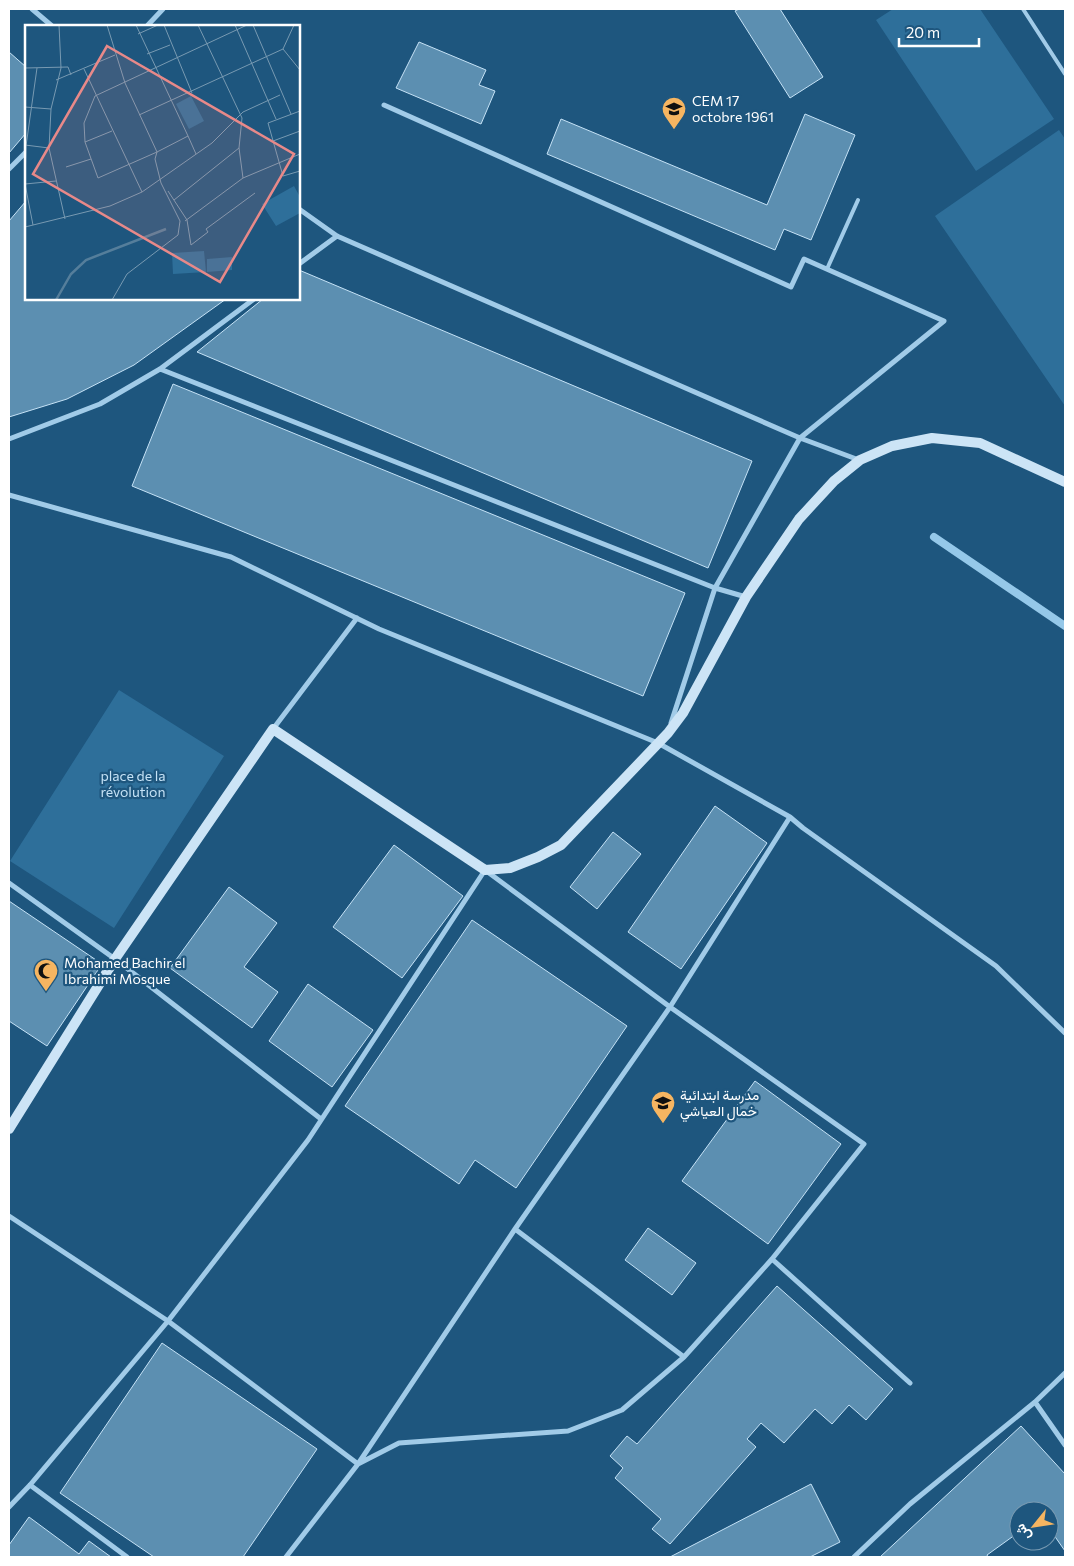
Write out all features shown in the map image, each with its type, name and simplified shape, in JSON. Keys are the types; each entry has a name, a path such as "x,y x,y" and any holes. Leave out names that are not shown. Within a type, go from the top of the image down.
{"street":[{"path":"32,9 51,25"},
{"path":"148,25 162,9"},
{"path":"384,105 791,287 804,259 944,321 800,438 716,588 668,733"},
{"path":"9,169 25,153"},
{"path":"300,210 337,236 800,438 860,460"},
{"path":"300,263 337,236"},
{"path":"9,439 100,404 160,369 253,300"},
{"path":"160,369 716,588 746,597"},
{"path":"485,870 510,868 561,845 668,733 683,713 746,597 798,519 834,481 860,460 892,446 932,438 980,442 1065,482"},
{"path":"9,495 231,557 379,629 658,743 790,816 803,828 996,966 1065,1033"},
{"path":"9,1129 115,959 273,730 356,618"},
{"path":"273,730 485,870 670,1007 864,1144 772,1259 684,1356 622,1410 568,1431 399,1443 358,1464"},
{"path":"286,1557 358,1464 515,1229 670,1007 790,816"},
{"path":"9,1507 30,1486 168,1321 308,1140 485,870"},
{"path":"9,882 115,959 321,1119"},
{"path":"9,1216 168,1321 358,1464"},
{"path":"515,1229 684,1356"},
{"path":"772,1259 910,1384"},
{"path":"854,1557 910,1504 1035,1402 1065,1373"},
{"path":"1035,1402 1065,1445"},
{"path":"30,1486 127,1557"}],"lane":[{"path":"1023,9 1065,74"},
{"path":"827,269 858,200"}],"green space":[{"path":"893,9 980,9 1054,119 976,171 876,20"},
{"path":"1059,130 1065,139 1065,406 935,216"},
{"name":"place de la révolution","path":"119,690 224,756 114,928 10,861"}],"building":[{"path":"739,9 780,9 823,77 790,98 735,11"},
{"path":"419,42 486,70 479,85 495,91 481,124 396,88"},
{"path":"9,52 25,66 25,134 9,153"},
{"path":"805,114 855,135 811,240 784,229 775,250 547,154 561,119 767,205"},
{"path":"25,202 25,300 225,300 134,365 67,399 9,417 9,221"},
{"path":"300,270 752,461 708,568 197,352 262,300 300,300"},
{"path":"173,384 685,593 643,696 132,486"},
{"path":"715,806 767,843 681,969 628,932"},
{"path":"613,832 641,854 597,909 570,887"},
{"path":"394,845 463,896 402,978 333,927"},
{"path":"229,887 277,923 244,967 278,992 252,1028 170,968"},
{"name":"Mohamed Bachir el Ibrahimi Mosque","path":"9,901 102,964 47,1046 9,1021"},
{"path":"472,920 627,1026 516,1188 475,1160 459,1184 345,1106"},
{"path":"308,984 373,1030 332,1087 269,1041"},
{"path":"755,1081 841,1144 768,1244 682,1181"},
{"path":"648,1228 696,1263 672,1295 625,1260"},
{"path":"777,1286 893,1389 866,1420 849,1405 832,1424 815,1409 784,1443 761,1423 747,1439 756,1447 670,1544 652,1529 661,1519 615,1478 623,1468 610,1456 627,1436 637,1444"},
{"path":"162,1343 317,1449 243,1557 154,1557 60,1493"},
{"path":"1021,1426 1065,1474 1065,1551 1059,1542 1059,1501 1009,1501 1009,1539 987,1555 988,1557 880,1557"},
{"path":"811,1484 840,1542 810,1557 670,1557"},
{"path":"29,1517 79,1554 89,1541 111,1557 9,1557 9,1545"}],"waterway":[{"path":"934,537 1065,626"}],"place":[{"name":"CEM 17 octobre 1961","path":"674,130"},
{"name":"Mohamed Bachir el Ibrahimi Mosque","path":"46,992"},
{"name":"مدرسة ابتدائية خمال العياشي","path":"663,1124"}]}
